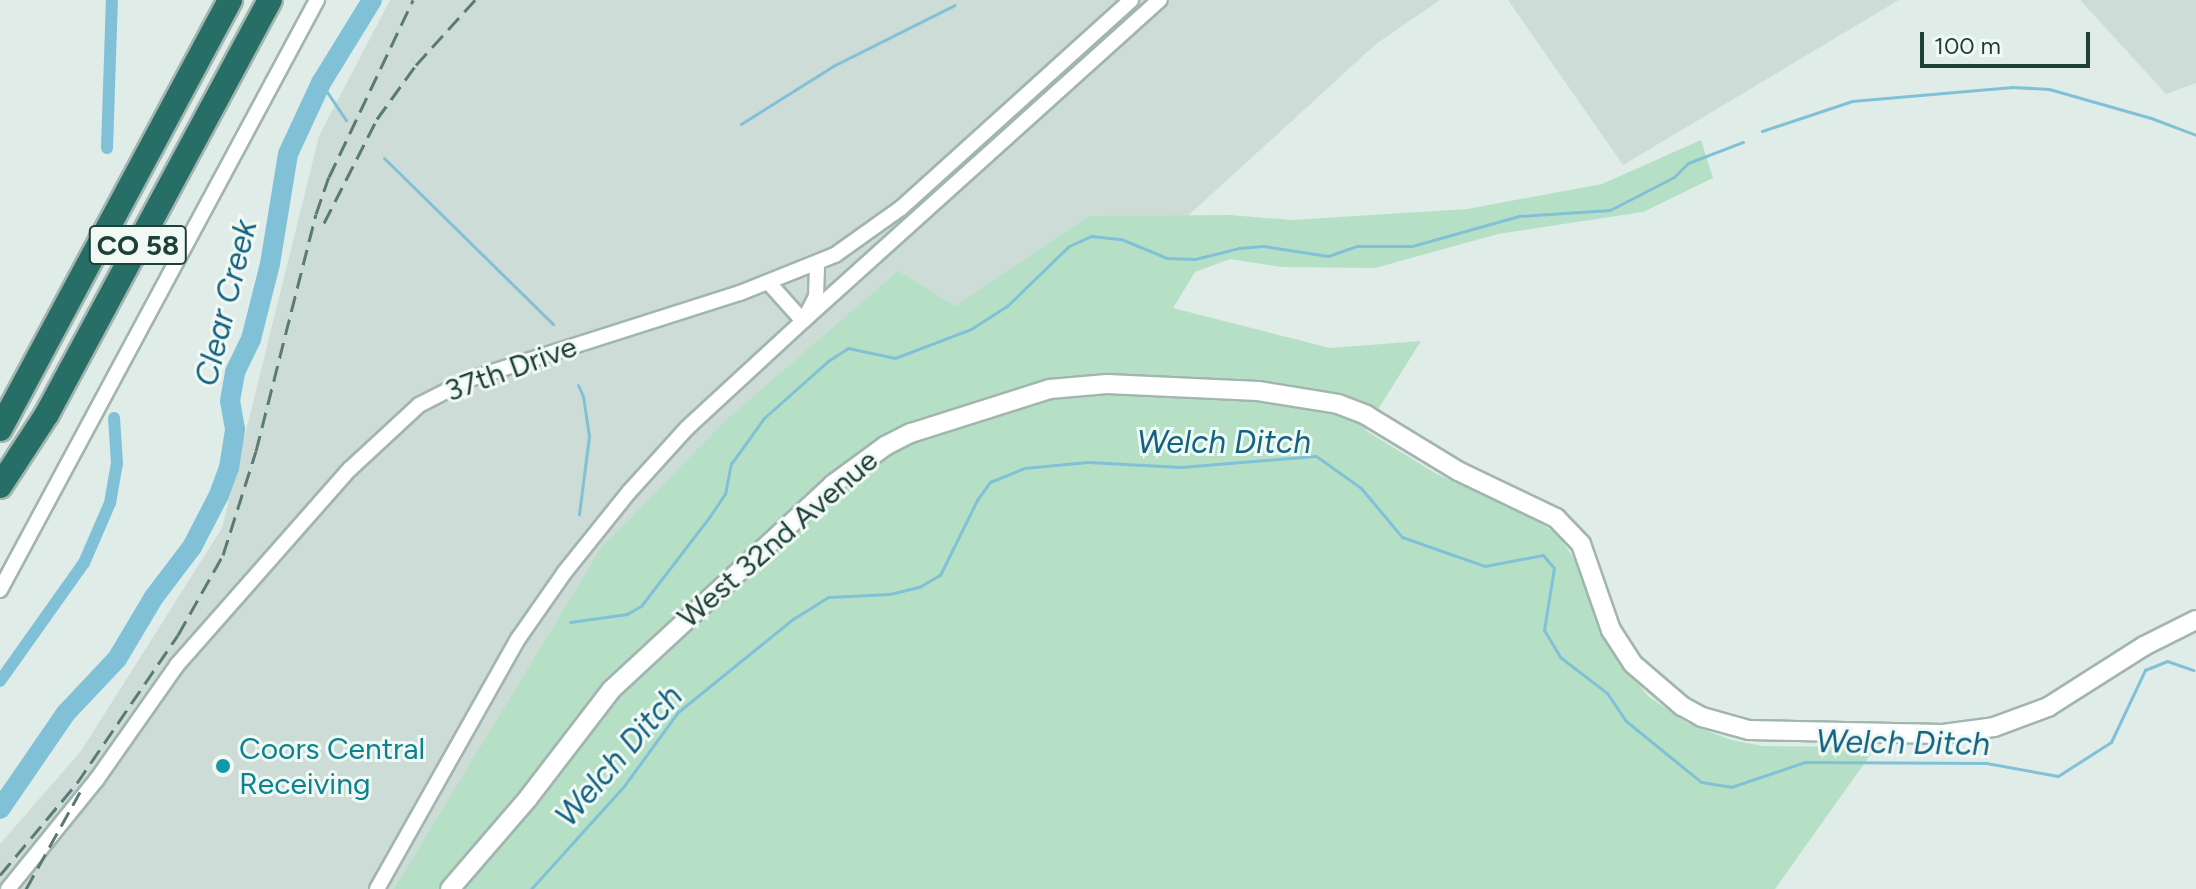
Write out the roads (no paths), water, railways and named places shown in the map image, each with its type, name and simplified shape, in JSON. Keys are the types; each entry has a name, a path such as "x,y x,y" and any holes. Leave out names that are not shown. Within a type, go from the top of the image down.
{"highway":[{"name":"CO 58","path":"0,429 230,0"},
{"name":"CO 58","path":"0,486 47,414 270,0"}],"street":[{"path":"0,590 317,0"},
{"name":"37th Drive","path":"8,889 97,779 177,665 350,469 419,405 470,379 769,283 817,264 855,242 901,208 1131,0"},
{"path":"377,889 510,652 564,573 629,492 687,428 1160,0"},
{"path":"803,321 816,296 817,264"},
{"path":"769,283 803,321"},
{"name":"West 32nd Avenue","path":"450,889 529,797 611,690 832,485 885,446 911,433 1050,389 1107,384 1258,391 1338,404 1366,415 1458,471 1556,518 1581,544 1611,630 1633,664 1682,706 1702,717 1749,730 1943,734 1994,727 2048,707 2144,646 2196,620"}],"waterway":[{"path":"107,148 112,0"},
{"name":"Clear Creek","path":"0,809 66,713 117,659 154,597 192,547 219,495 229,468 235,429 230,401 235,372 251,339 270,264 288,154 321,83 372,0"},
{"path":"741,124 833,66 955,5"},
{"path":"321,83 346,120"},
{"path":"1762,131 1852,101 2012,87 2049,89 2151,118 2196,135"},
{"path":"570,622 627,614 641,606 725,494 731,464 764,418 828,361 848,348 895,358 971,329 1007,306 1069,246 1091,236 1121,239 1167,258 1195,259 1239,248 1263,246 1328,256 1357,246 1412,246 1519,216 1610,210 1674,177 1688,163 1743,142"},
{"path":"384,158 553,324"},
{"path":"578,385 583,396 589,436 579,514"},
{"path":"0,681 84,563 110,503 117,463 114,418"},
{"name":"Welch Ditch","path":"531,889 624,786 678,712 793,619 828,597 890,594 919,587 940,575 977,500 990,482 1024,468 1088,462 1181,467 1316,456 1361,488 1402,537 1485,566 1543,555 1554,568 1544,630 1560,657 1607,693 1626,721 1701,782 1731,787 1805,762 1986,763 2058,776 2111,742 2145,670 2167,661 2193,670"}],"railway":[{"path":"0,875 77,783 178,635 223,555 256,451 316,214 329,177 413,0"},
{"path":"324,223 377,119 416,65 475,0"},
{"path":"26,889 80,792"}],"place":[{"name":"Coors Central Receiving","path":"223,766"}]}
